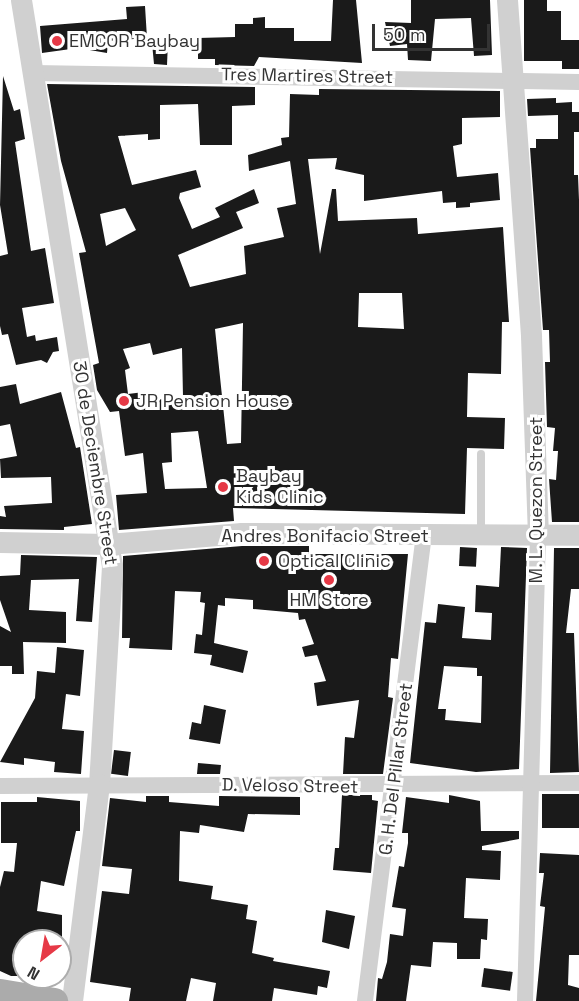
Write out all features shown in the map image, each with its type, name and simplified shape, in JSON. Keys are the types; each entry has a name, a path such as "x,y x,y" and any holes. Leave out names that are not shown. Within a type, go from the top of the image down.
{"main road":[{"path":"0,992 54,1001"}],"street":[{"name":"30 de Deciembre Street","path":"21,0 112,566 99,784 72,1001"},
{"name":"M. L. Quezon Street","path":"507,0 531,336 538,536 525,1001"},
{"name":"Tres Martires Street","path":"34,73 579,82"},
{"name":"Andres Bonifacio Street","path":"0,542 108,544 242,533 424,537 579,535"},
{"name":"G. H. Del Pillar Street","path":"366,1001 424,537"},
{"name":"D. Veloso Street","path":"0,786 99,784 394,787 532,786 579,783"}],"lane":[{"path":"481,454 481,537"}],"building":[{"path":"333,0 356,0 362,63 259,57 254,66 215,65 215,59 198,59 198,38 235,37 235,24 253,24 253,18 265,17 265,28 294,28 294,41 331,41"},
{"path":"411,0 490,0 492,55 474,56 471,18 435,19 431,61 408,60 407,44 390,46 385,22 411,23"},
{"path":"524,0 547,0 547,11 561,11 561,40 579,40 579,69 562,69 562,61 524,61"},
{"path":"145,6 147,38 108,41 107,53 78,48 42,53 40,26 127,19 126,7"},
{"path":"168,41 167,65 154,64 152,43"},
{"path":"3,76 14,111 20,109 25,139 15,142 31,251 45,248 54,303 22,308 27,337 35,335 36,341 57,337 59,351 53,352 47,363 41,360 16,365 8,334 2,335 0,326 0,256 8,254 0,205"},
{"path":"47,84 255,87 255,105 232,106 232,145 200,145 198,104 160,105 160,139 148,140 148,134 118,136 132,185 196,170 201,187 180,193 179,198 192,229 220,217 215,208 254,189 259,203 236,212 243,228 178,255 190,287 246,274 244,246 284,237 277,208 296,204 290,161 249,171 248,155 282,145 281,138 289,137 290,94 319,95 319,89 500,91 500,117 462,118 462,144 453,146 457,177 498,173 500,200 470,203 470,207 456,208 456,202 443,203 442,191 364,201 364,175 335,169 337,158 308,159 320,254 332,189 336,189 338,221 417,218 418,234 503,227 509,322 502,322 501,374 468,373 467,417 505,418 504,449 467,448 465,514 233,508 234,521 119,530 116,495 147,493 143,453 125,456 119,411 110,412 97,390 93,365 99,363 79,253 86,252 61,161","holes":["125,208 136,230 106,246 100,214","359,293 402,293 404,329 358,327","243,323 241,443 227,444 215,329","150,343 153,355 182,348 183,397 145,401 144,392 128,394 125,370 130,368 123,349","198,431 207,488 165,489 162,463 172,462 171,433"]},
{"path":"556,98 556,103 572,102 572,112 579,112 579,132 574,132 574,175 578,175 579,200 579,522 552,522 549,479 556,480 558,451 553,451 555,428 547,427 545,362 550,362 549,330 543,330 530,148 536,148 536,139 558,139 558,115 528,116 527,99"},
{"path":"16,384 20,404 61,392 76,448 80,447 92,524 64,527 64,530 0,529 0,516 6,517 4,506 52,503 51,477 1,478 0,459 17,456 10,424 0,426 0,387"},
{"path":"242,546 309,546 309,554 408,554 398,659 391,658 388,697 393,698 383,774 343,774 345,737 354,738 359,700 317,706 314,683 326,681 317,655 305,657 302,647 314,644 305,619 299,620 298,613 253,609 253,600 225,598 225,606 218,605 214,643 248,651 243,673 210,665 212,655 194,653 196,634 202,635 205,603 200,602 201,592 175,591 172,650 129,648 130,638 122,638 123,556"},
{"path":"460,547 477,548 476,567 459,566"},
{"path":"501,547 527,548 519,769 476,772 410,763 425,622 436,623 438,604 465,607 462,638 491,640 492,613 475,612 476,585 499,587","holes":["444,666 477,668 477,676 482,676 481,723 445,720 446,709 438,709"]},
{"path":"554,548 579,548 579,589 571,589 566,633 574,633 579,772 550,773"},
{"path":"21,555 97,557 92,622 76,621 79,579 31,580 29,610 66,612 66,643 23,642 24,674 12,674 12,666 0,666 0,626 11,632 0,600 0,576 20,575"},
{"path":"57,647 84,650 80,696 66,694 62,729 84,731 81,774 54,772 55,762 24,758 24,765 0,762 35,698 37,671 55,673"},
{"path":"204,705 226,710 220,744 189,739 192,722 201,724"},
{"path":"114,750 131,752 128,776 111,774"},
{"path":"198,763 221,765 220,774 197,774"},
{"path":"542,794 579,794 579,828 542,828"},
{"path":"342,795 372,795 372,800 378,801 371,873 333,870 335,848 339,848"},
{"path":"449,795 480,801 481,831 519,831 519,839 482,846 482,850 501,851 500,880 466,878 464,918 488,919 487,940 481,939 480,959 457,959 457,943 433,942 431,967 411,965 406,1001 376,1001 378,978 382,979 387,962 390,934 403,936 406,909 392,907 399,866 404,867 408,843 408,833 402,833 406,797 449,803"},
{"path":"146,796 169,796 169,802 219,806 219,796 300,797 300,815 248,814 244,832 200,825 199,833 180,831 179,881 213,886 211,899 248,905 246,919 257,921 252,953 274,958 273,961 330,971 327,988 318,986 317,995 274,988 272,1001 213,1001 216,983 191,978 186,1001 129,1001 131,988 90,982 102,891 129,894 132,869 102,866 110,798 146,802"},
{"path":"37,797 80,801 80,831 76,831 64,886 41,881 37,911 62,915 62,929 12,929 11,976 0,971 0,887 4,871 14,872 17,843 1,843 1,802 37,802"},
{"path":"540,853 579,855 579,955 569,955 568,985 579,988 579,1001 536,1001 545,907 540,906 544,873 539,873"},
{"path":"326,910 355,916 349,949 322,942"},
{"path":"484,968 513,972 510,991 481,987"}],"place":[{"name":"EMCOR Baybay","path":"57,41"},
{"name":"JR Pension House","path":"124,401"},
{"name":"Baybay Kids Clinic","path":"223,487"},
{"name":"Optical Clinic","path":"264,561"},
{"name":"HM Store","path":"329,580"}]}
